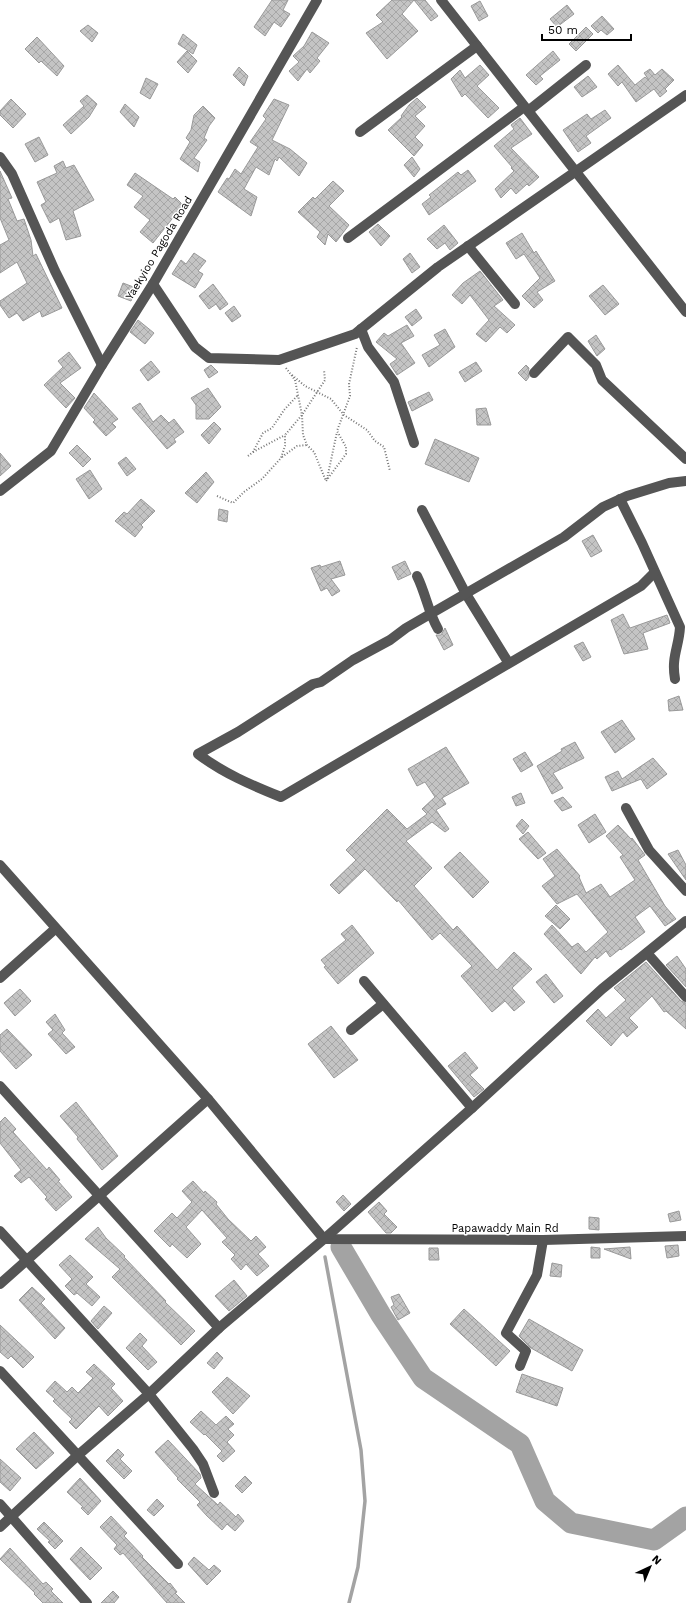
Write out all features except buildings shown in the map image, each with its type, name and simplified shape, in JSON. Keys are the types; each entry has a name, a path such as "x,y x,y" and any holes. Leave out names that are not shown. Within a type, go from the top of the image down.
{"street":[{"name":"Yaekyioo Pagoda Road","path":"0,491 51,451 102,365 153,284 317,0"},
{"path":"441,0 686,312"},
{"path":"360,132 476,46"},
{"path":"348,238 586,65"},
{"path":"153,284 195,347 208,358 279,360 355,334 362,334 438,267 686,95"},
{"path":"0,156 12,174 55,270 102,365"},
{"path":"468,246 515,304"},
{"path":"362,334 394,382 414,443"},
{"path":"534,373 568,336 596,365 602,380 686,459"},
{"path":"654,574 641,586 569,629 508,662 281,797 215,767 198,754 238,732 314,684 321,682 353,660 390,640 406,628 564,536 602,507 620,499 669,483 686,481"},
{"path":"620,499 642,543 654,574 680,627 680,641 675,650 672,666 675,679"},
{"path":"422,510 466,594 508,662"},
{"path":"417,576 426,594 430,615 438,629"},
{"path":"626,808 649,850 686,891"},
{"path":"0,865 55,929 208,1099 324,1239"},
{"path":"0,1527 77,1456 149,1394 219,1328 324,1239 472,1108 602,989 686,922"},
{"path":"0,978 55,929"},
{"path":"647,953 686,997"},
{"path":"364,982 472,1108"},
{"path":"351,1030 383,1004"},
{"path":"0,1086 219,1328"},
{"path":"0,1284 208,1099"},
{"path":"0,1231 149,1394 194,1449 203,1464 214,1493"},
{"name":"Papawaddy Main Rd","path":"324,1239 543,1240 686,1236"},
{"path":"520,1366 526,1351 506,1333 537,1275 543,1240"},
{"path":"0,1371 178,1564"},
{"path":"0,1504 87,1603"}],"path":[{"path":"326,481 337,431 350,396 349,384 356,348 362,334"},
{"path":"279,360 305,386 331,399 344,415 367,430 375,441 384,447 390,471"},
{"path":"248,456 285,435 302,415 325,380 324,370"},
{"path":"290,372 295,380 299,394 303,435 307,445 314,452 326,481"},
{"path":"253,452 263,433 272,428 284,410 299,394"},
{"path":"326,481 346,454 346,447 337,431"},
{"path":"281,458 285,446 285,435"},
{"path":"217,496 233,503 244,492 262,479 281,458 297,446 307,445"}],"waterway":[{"path":"341,1247 381,1315 423,1378 520,1444 545,1501 571,1523 654,1540 686,1517"},
{"path":"325,1257 361,1450 365,1501 358,1567 349,1603"}]}
